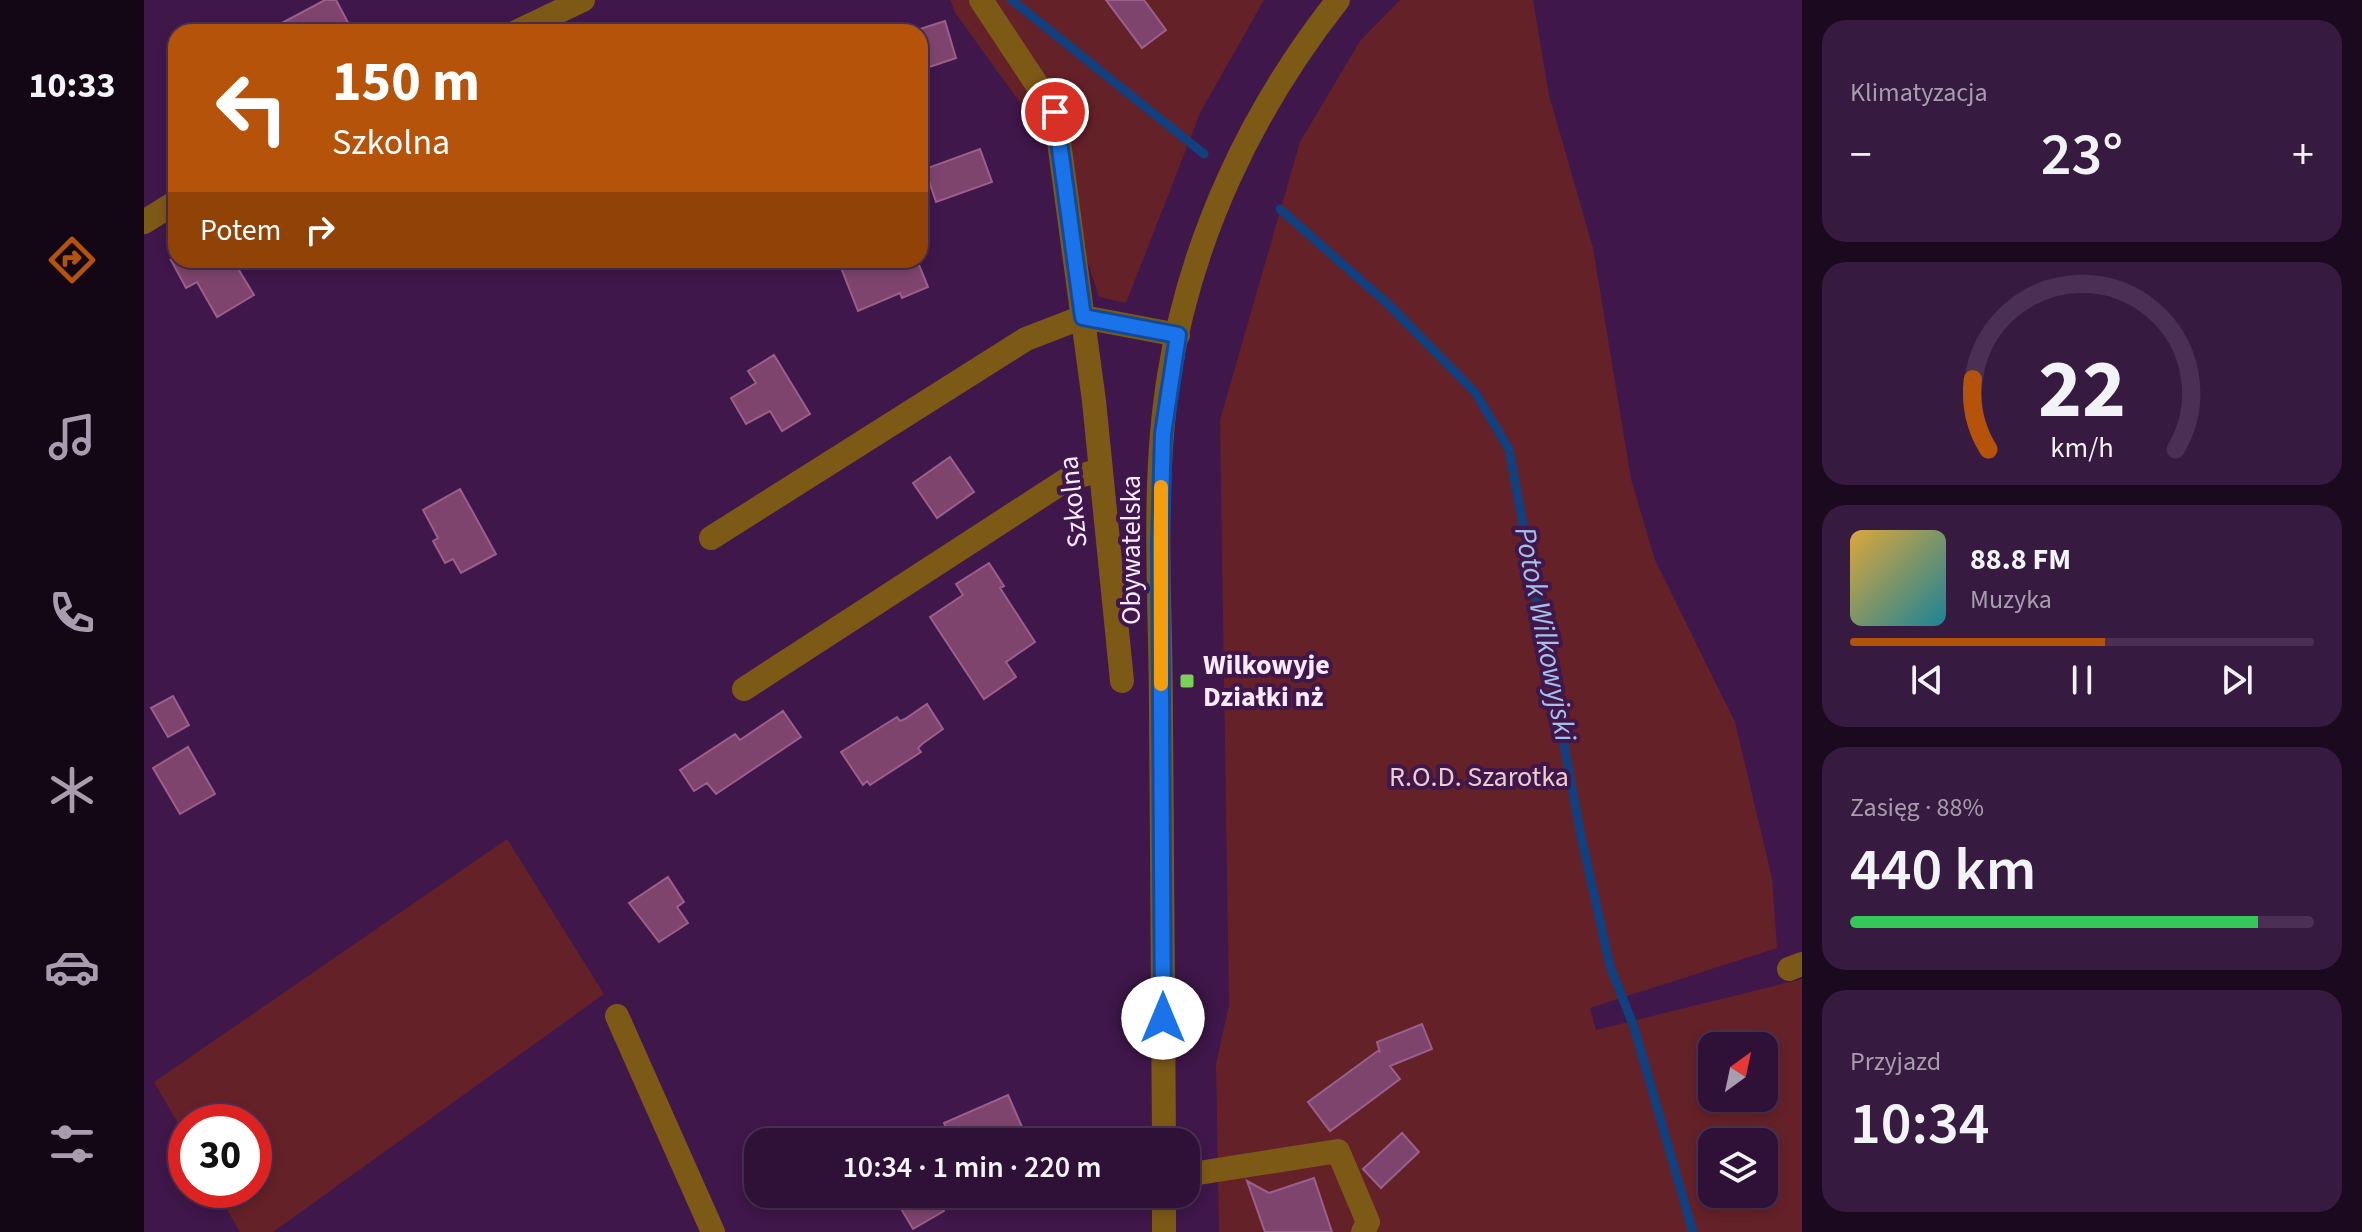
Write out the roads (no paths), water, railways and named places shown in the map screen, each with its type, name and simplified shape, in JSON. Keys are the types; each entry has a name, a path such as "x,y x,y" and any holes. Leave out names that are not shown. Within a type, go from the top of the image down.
{"street":[{"path":"533,24 583,0"},
{"name":"Szkolna","path":"981,0 1055,112 1083,317 1122,681"},
{"name":"Obywatelska","path":"1164,1128 1160,542 1163,434 1178,335 1205,236 1246,140 1283,75 1338,0"},
{"path":"144,222 168,207"},
{"path":"711,538 1026,339 1083,317 1178,335"},
{"path":"744,689 1066,480 1100,470"},
{"path":"617,1016 713,1232"},
{"path":"1200,1173 1338,1151 1368,1222 1363,1232"},
{"path":"1164,1208 1164,1232"}],"waterway":[{"name":"Potok Wilkowyjski","path":"1012,0 1204,154"},
{"name":"Potok Wilkowyjski","path":"1280,209 1388,304 1475,392 1509,449 1581,836 1610,966 1634,1027 1693,1232"}],"place":[{"name":"Wilkowyje Działki nż","path":"1187,681"}],"park label":[{"name":"R.O.D. Szarotka","path":"1479,777"}]}
